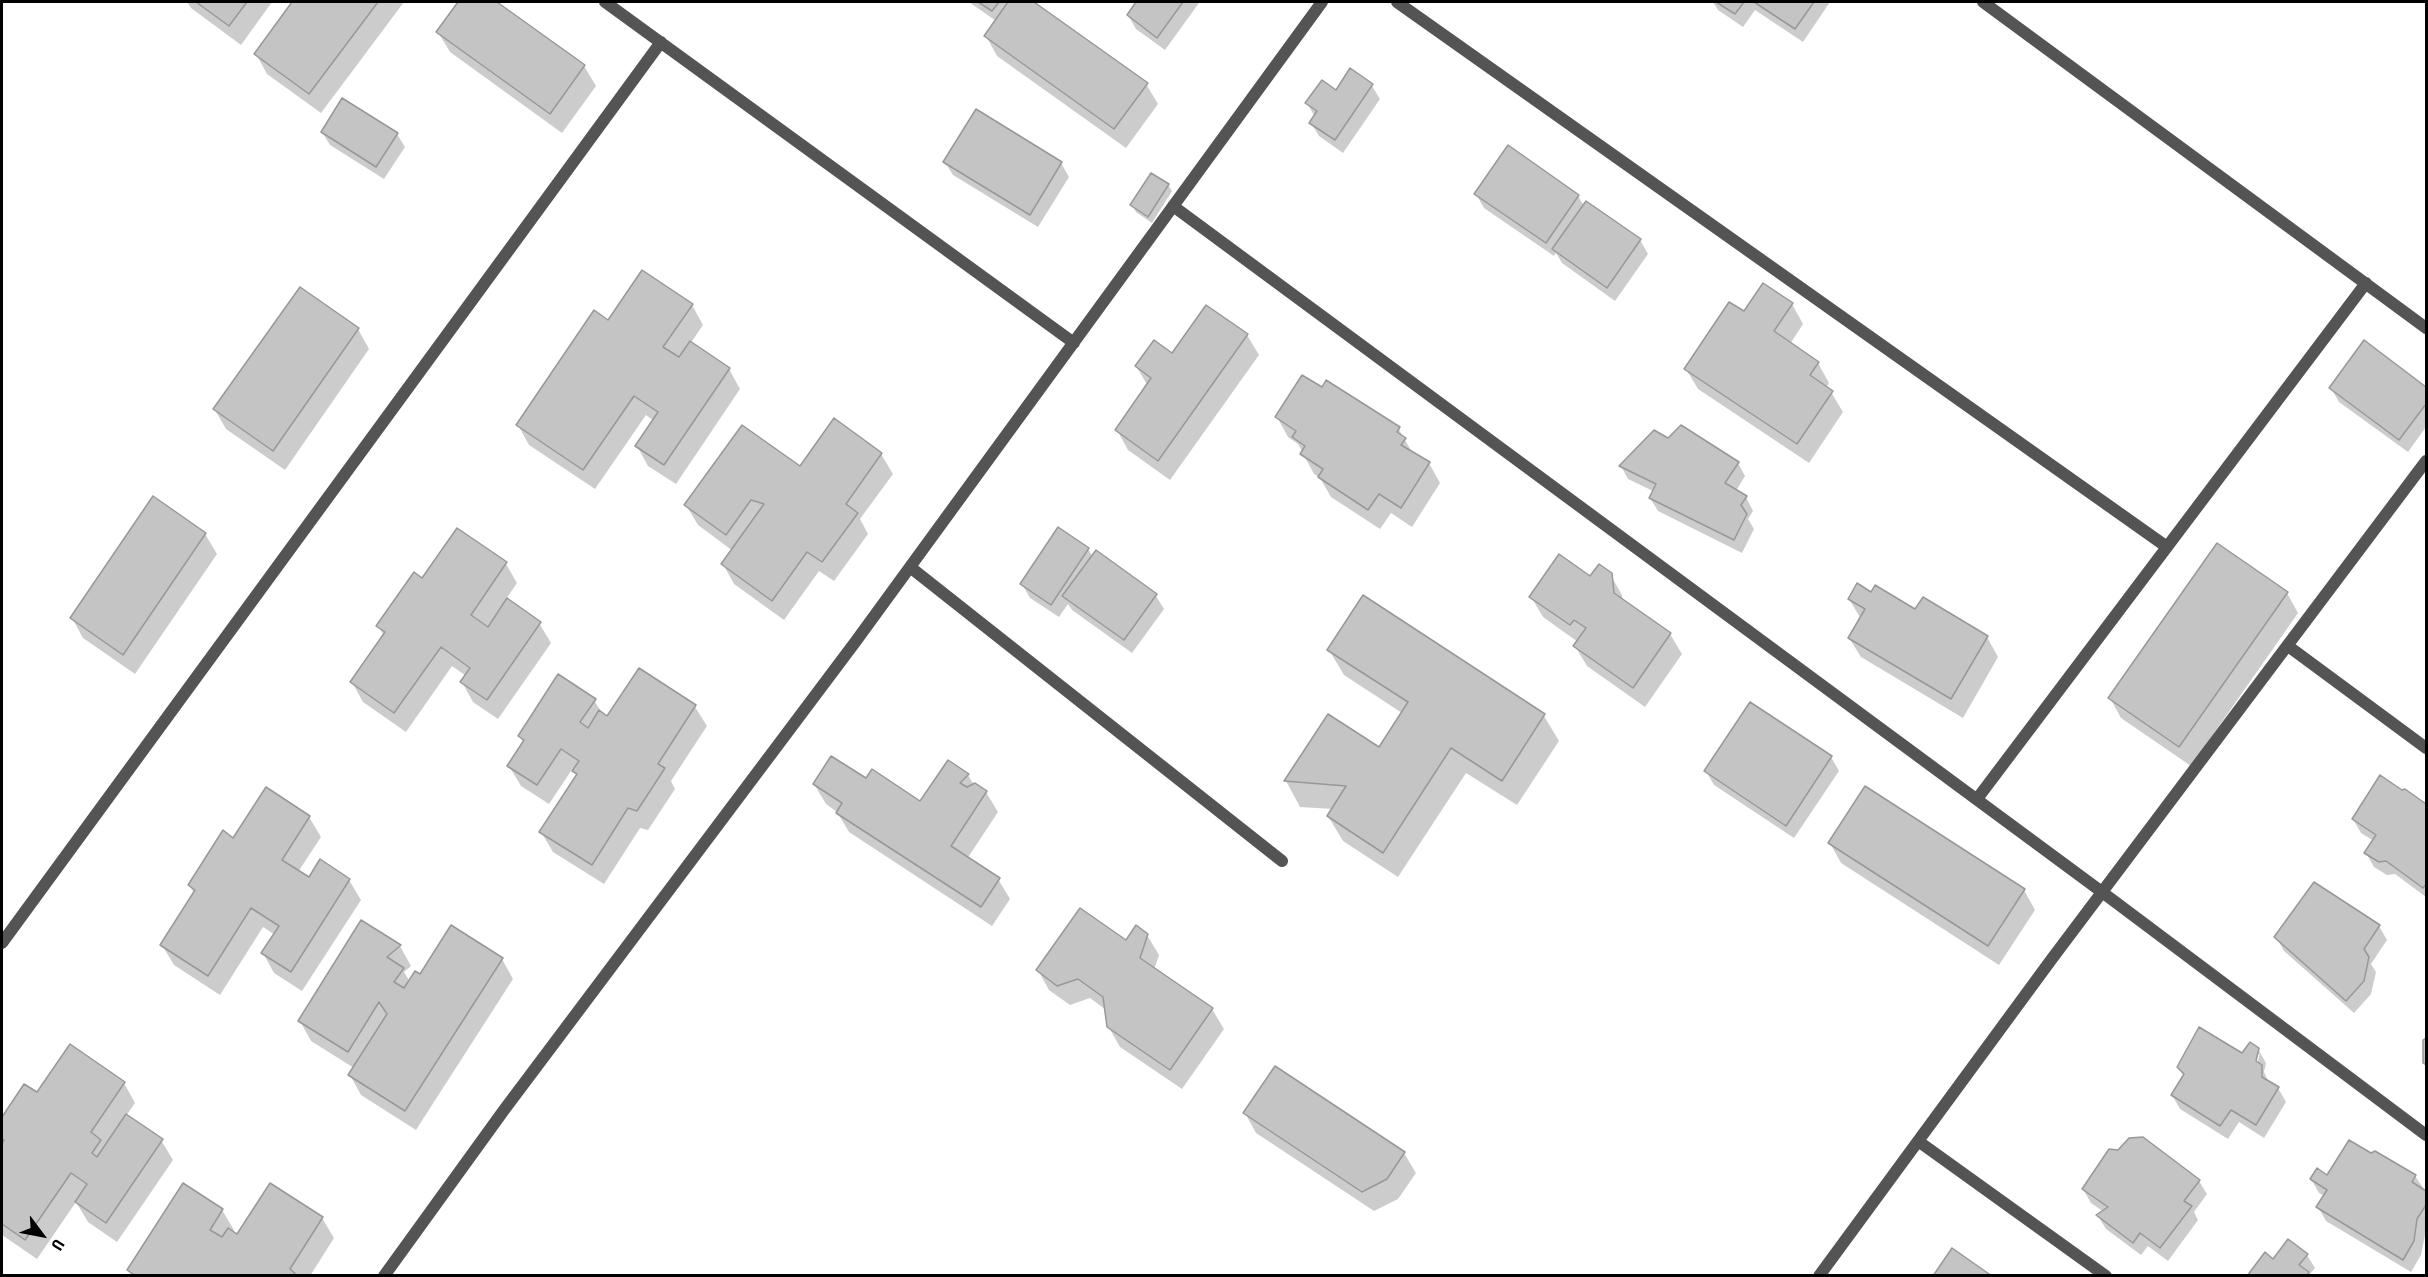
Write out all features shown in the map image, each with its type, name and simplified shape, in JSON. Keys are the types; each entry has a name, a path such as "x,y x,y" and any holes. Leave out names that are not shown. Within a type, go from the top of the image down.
{"lane":[{"path":"605,2 1074,343"},
{"path":"384,1275 504,1110 910,567 1322,2"},
{"path":"1397,2 2167,547"},
{"path":"1983,2 2427,328"},
{"path":"2,943 661,42"},
{"path":"1173,206 1977,799 2427,1135"},
{"path":"1977,799 2366,283"},
{"path":"1820,1275 2102,892 2427,461"},
{"path":"910,567 1282,861"},
{"path":"2288,646 2427,748"},
{"path":"1918,1141 2106,1275"}],"building":[{"path":"196,2 247,2 229,26"},
{"path":"292,2 378,2 309,94 254,54"},
{"path":"458,2 497,2 585,65 550,114 436,32"},
{"path":"978,2 999,2 992,11"},
{"path":"1008,2 1034,2 1148,83 1114,129 984,36"},
{"path":"1136,2 1183,2 1157,38 1127,15"},
{"path":"1716,2 1744,2 1735,14"},
{"path":"1754,2 1814,2 1795,29"},
{"path":"1350,68 1373,84 1335,140 1309,123 1317,111 1305,103 1322,80 1336,90"},
{"path":"342,98 398,133 376,167 321,132"},
{"path":"976,109 1062,162 1030,215 943,162"},
{"path":"1508,145 1579,195 1546,243 1474,194"},
{"path":"1151,173 1169,184 1148,217 1130,205"},
{"path":"1586,201 1641,239 1607,288 1552,249"},
{"path":"642,270 693,304 663,347 679,357 690,341 730,368 664,465 635,446 658,412 634,396 583,470 516,425 594,310 608,320"},
{"path":"1763,283 1793,303 1774,331 1819,362 1810,375 1833,391 1797,444 1684,369 1729,302 1744,311"},
{"path":"300,287 359,328 273,451 213,409"},
{"path":"1206,305 1248,334 1158,461 1115,430 1151,378 1135,366 1154,340 1172,353"},
{"path":"2364,340 2426,387 2426,404 2399,440 2329,388"},
{"path":"1302,375 1322,387 1326,380 1400,427 1397,432 1406,438 1401,445 1430,462 1401,508 1379,494 1368,510 1318,477 1323,469 1300,454 1305,446 1292,437 1296,431 1275,417"},
{"path":"834,418 882,453 846,504 858,513 822,562 807,552 772,601 721,564 764,504 751,500 726,535 684,505 742,425 800,466"},
{"path":"1681,425 1739,462 1725,483 1747,496 1741,505 1747,514 1734,540 1649,498 1656,484 1619,466 1654,430 1668,438"},
{"path":"153,496 206,533 123,655 70,618"},
{"path":"1058,527 1089,548 1051,605 1020,584"},
{"path":"457,528 507,562 471,615 488,627 507,598 541,622 487,700 460,682 470,668 441,647 394,713 350,682 385,632 376,626 414,572 422,578"},
{"path":"2217,543 2288,592 2179,747 2108,698"},
{"path":"1096,550 1157,594 1124,640 1062,596"},
{"path":"1559,554 1590,576 1599,564 1612,573 1614,593 1671,633 1633,688 1573,646 1586,628 1574,620 1570,625 1529,597"},
{"path":"1857,583 1871,592 1875,585 1915,609 1923,597 1988,636 1951,699 1848,638 1865,609 1848,599"},
{"path":"1363,595 1545,714 1502,781 1451,748 1383,853 1327,816 1346,786 1284,781 1328,714 1379,747 1408,702 1327,650"},
{"path":"639,668 696,705 658,764 665,768 637,811 628,808 592,865 539,832 577,774 572,771 579,761 561,749 537,785 507,766 524,740 518,736 558,674 596,699 580,722 588,728 599,710 607,716"},
{"path":"1750,702 1832,756 1786,826 1704,771"},
{"path":"831,756 866,778 872,769 920,801 948,760 969,774 960,783 967,787 975,783 987,791 951,846 1000,878 981,907 836,813 842,803 813,784"},
{"path":"2380,775 2426,804 2426,884 2423,888 2386,861 2379,862 2364,853 2376,835 2352,819"},
{"path":"1865,786 2025,889 1988,946 1828,843"},
{"path":"266,787 310,816 282,860 309,877 320,859 350,879 291,972 261,953 279,926 251,908 208,976 160,945 195,890 188,885 223,830 233,838"},
{"path":"2314,882 2380,925 2364,949 2369,957 2364,981 2346,1001 2274,937"},
{"path":"1080,908 1126,940 1136,925 1148,934 1140,958 1213,1008 1170,1070 1107,1027 1103,997 1078,979 1057,986 1036,970"},
{"path":"361,920 401,945 387,957 404,968 394,982 404,988 415,971 420,974 451,925 503,958 405,1111 348,1075 387,1014 379,1002 348,1052 298,1021"},
{"path":"2199,1027 2242,1053 2250,1042 2259,1048 2256,1061 2262,1065 2262,1077 2279,1087 2256,1125 2231,1110 2220,1126 2171,1095 2184,1074 2177,1067"},
{"path":"2426,1038 2426,1065 2423,1063 2423,1040"},
{"path":"70,1044 125,1082 91,1132 101,1140 92,1153 97,1157 126,1114 163,1139 106,1223 75,1202 87,1184 71,1173 25,1240 2,1224 2,1144 4,1140 2,1139 2,1117 24,1084 37,1092"},
{"path":"1275,1066 1405,1152 1387,1179 1362,1192 1243,1113"},
{"path":"2143,1137 2200,1180 2184,1201 2192,1206 2160,1248 2140,1233 2133,1243 2096,1215 2108,1207 2082,1189 2109,1149 2118,1150 2129,1138"},
{"path":"2349,1140 2371,1153 2375,1151 2416,1175 2412,1182 2426,1191 2426,1205 2417,1219 2414,1241 2403,1260 2316,1207 2327,1190 2310,1179 2317,1168 2327,1175"},
{"path":"183,1183 223,1209 210,1230 222,1237 228,1228 237,1234 270,1183 323,1217 290,1269 298,1276 136,1276 127,1270"},
{"path":"2288,1239 2308,1254 2299,1265 2309,1272 2307,1276 2247,1276 2265,1252 2273,1259"},
{"path":"1952,1248 1992,1276 1933,1276"}]}
